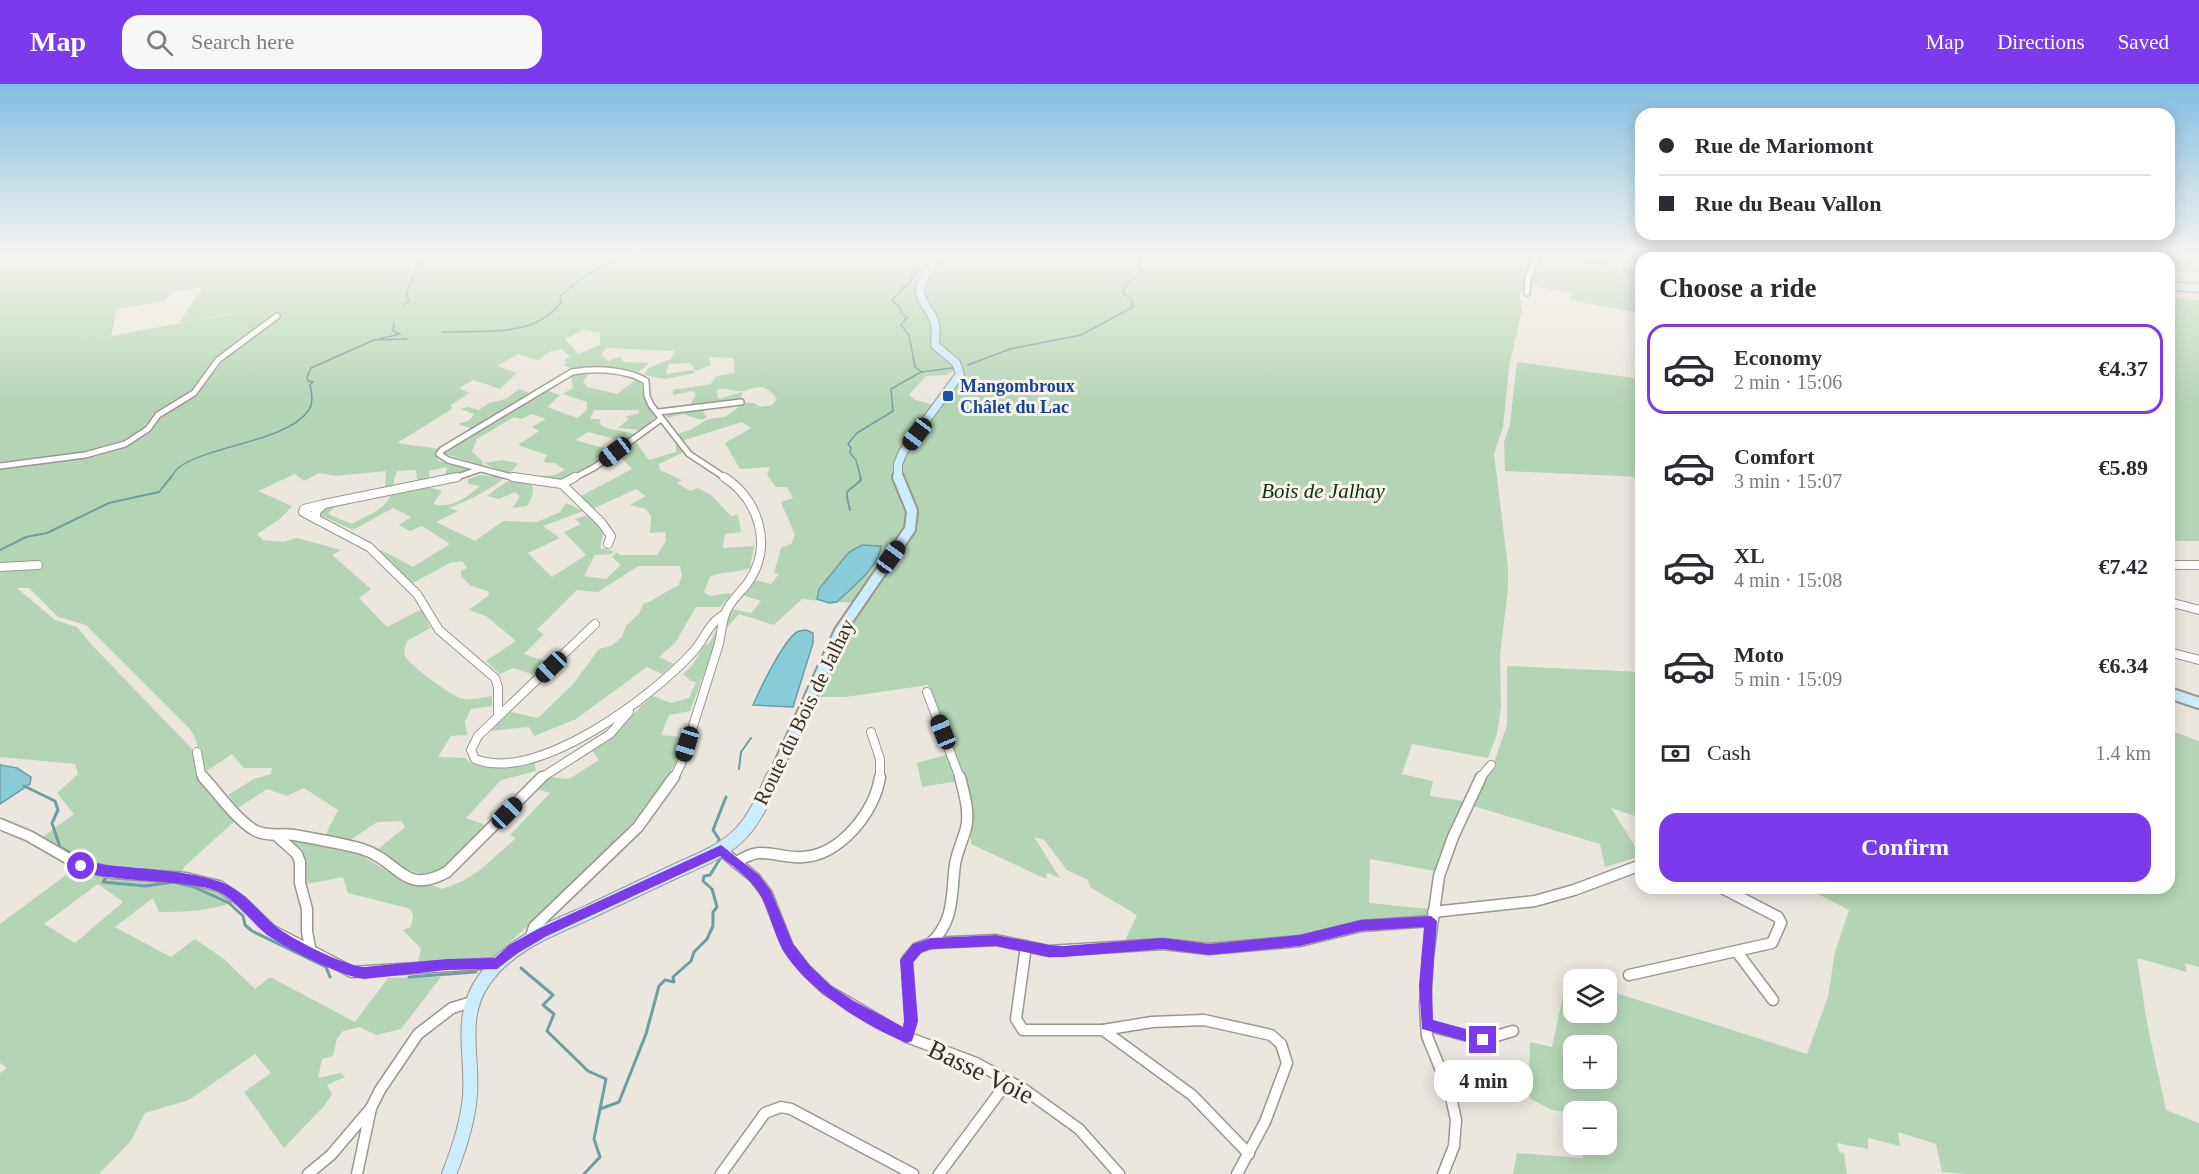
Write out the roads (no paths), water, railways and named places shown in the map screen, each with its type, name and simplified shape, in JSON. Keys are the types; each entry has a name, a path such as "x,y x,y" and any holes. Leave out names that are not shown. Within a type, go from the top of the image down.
{"main road":[{"name":"Route du Bois de Jalhay","path":"449,1174 468,1110 470,1079 467,1023 472,1002 482,981 497,963 530,939 715,853 742,833 758,809 840,631 910,529 912,506 899,479 899,461 960,374 957,364 935,345 935,322 925,303"},
{"path":"2175,695 2199,703"}],"street":[{"path":"0,466 85,455 125,444 148,429 158,415 194,393 218,360 277,316"},
{"path":"530,939 534,927 638,827 670,785 681,764 725,614 733,598 749,581 759,557 761,534 758,516 733,483 689,454 660,416 651,405 646,381 642,377 588,369 572,372 442,450 439,454 448,460 527,481 562,484 595,467 660,416 741,402"},
{"path":"480,469 449,480 324,504 304,509 303,512 369,547 417,594 439,630 495,678 498,687 498,715"},
{"path":"562,484 601,522 611,536 608,544"},
{"path":"316,519 316,512 324,504"},
{"path":"0,567 38,565"},
{"path":"2175,565 2199,565"},
{"path":"2175,604 2199,610"},
{"path":"595,624 510,707 498,715 472,745 471,755 475,759 490,763 504,762 558,751 583,740 627,709 695,650 712,621 725,614"},
{"path":"2175,654 2199,660"},
{"path":"927,693 959,771 968,820 957,854 953,910 940,935 931,943"},
{"path":"197,752 201,774 242,821 256,831 277,836 292,834 358,848 371,852 415,880 432,880 447,872 468,853 544,775 615,730 627,717 629,712 627,709"},
{"path":"736,863 752,853 805,857 821,854 844,839 855,828 874,795 881,770 880,758 871,732"},
{"path":"1443,1174 1451,1160 1457,1130 1455,1107 1427,1037 1426,986 1432,916 1438,879 1446,855 1482,775 1491,765"},
{"path":"0,824 29,836 81,866 113,873 186,879 219,886 242,901 271,930 352,972 497,963"},
{"path":"277,836 297,854 300,862 300,883 307,909 307,932 311,952"},
{"name":"Basse Voie","path":"715,853 736,863 755,878 767,894 788,947 806,970 827,990 907,1037 976,1064 1008,1081 1068,1119 1119,1174"},
{"path":"907,1037 911,1021 907,960 917,948 931,943 996,940 1063,951 1163,944 1209,949 1300,941 1361,926 1535,901 1574,890 1635,867"},
{"path":"1629,975 1772,944 1781,924 1778,917 1734,894"},
{"path":"1026,946 1016,1019 1018,1026 1028,1031 1103,1030 1161,1021 1204,1020 1260,1031 1271,1035 1281,1044 1287,1063 1284,1075 1265,1122 1238,1174"},
{"path":"1737,952 1773,1000"},
{"path":"308,1174 331,1155 371,1108 380,1090 418,1034 452,1008 472,1002"},
{"path":"1426,1024 1483,1040 1513,1032"},
{"path":"1103,1030 1192,1095 1249,1154"},
{"path":"939,1174 1008,1081"},
{"path":"722,1174 765,1113 781,1107 791,1109 913,1174"},
{"path":"357,1174 371,1108"}],"water":[{"path":"862,545 881,546 870,569 837,602 829,603 817,599 819,589 849,552"},
{"path":"806,630 813,633 813,643 793,707 753,705 785,645 797,632"},
{"path":"0,765 17,768 31,777 30,784 0,804"}],"waterway":[{"path":"442,332 490,331 522,327 550,314 560,303"},
{"path":"895,303 901,309 901,313 907,317 901,325 909,335 915,367 922,372"},
{"path":"968,365 1010,349 1081,335 1133,307 1132,303"},
{"path":"379,339 400,334 393,331 394,322"},
{"path":"170,479 177,469 191,460 265,437 297,421 311,405 310,385 313,382 308,381 307,377 311,368 374,340 407,339"},
{"path":"922,372 952,368"},
{"path":"861,479 856,460 850,453 851,448 848,444 857,433 893,411 891,389 922,372"},
{"path":"0,550 26,537 47,533 109,503 159,492 171,477"},
{"path":"850,510 847,494 861,480 860,477"},
{"path":"739,769 741,752 751,738"},
{"path":"24,786 55,801 58,810 52,823 60,847 85,861 101,865"},
{"path":"718,844 719,839 713,830 726,797"},
{"path":"600,1109 619,1102 646,1034 659,986 665,980 674,982 673,977 691,961 694,952 707,939 713,926 713,912 717,907 712,889 703,881 704,876 710,875 720,859"},
{"path":"107,876 103,882 146,886 174,882 194,887 229,903 243,916 245,925 252,931 326,967 330,977"},
{"path":"521,968 553,995 543,1005 554,1014 547,1031 588,1071 606,1079 600,1109"},
{"path":"409,977 476,972"},
{"path":"584,1174 600,1157 594,1139 600,1109"}],"place":[{"name":"Mangombroux Châlet du Lac","path":"948,396"}],"park label":[{"name":"Bois de Jalhay","path":"1323,491"}]}
